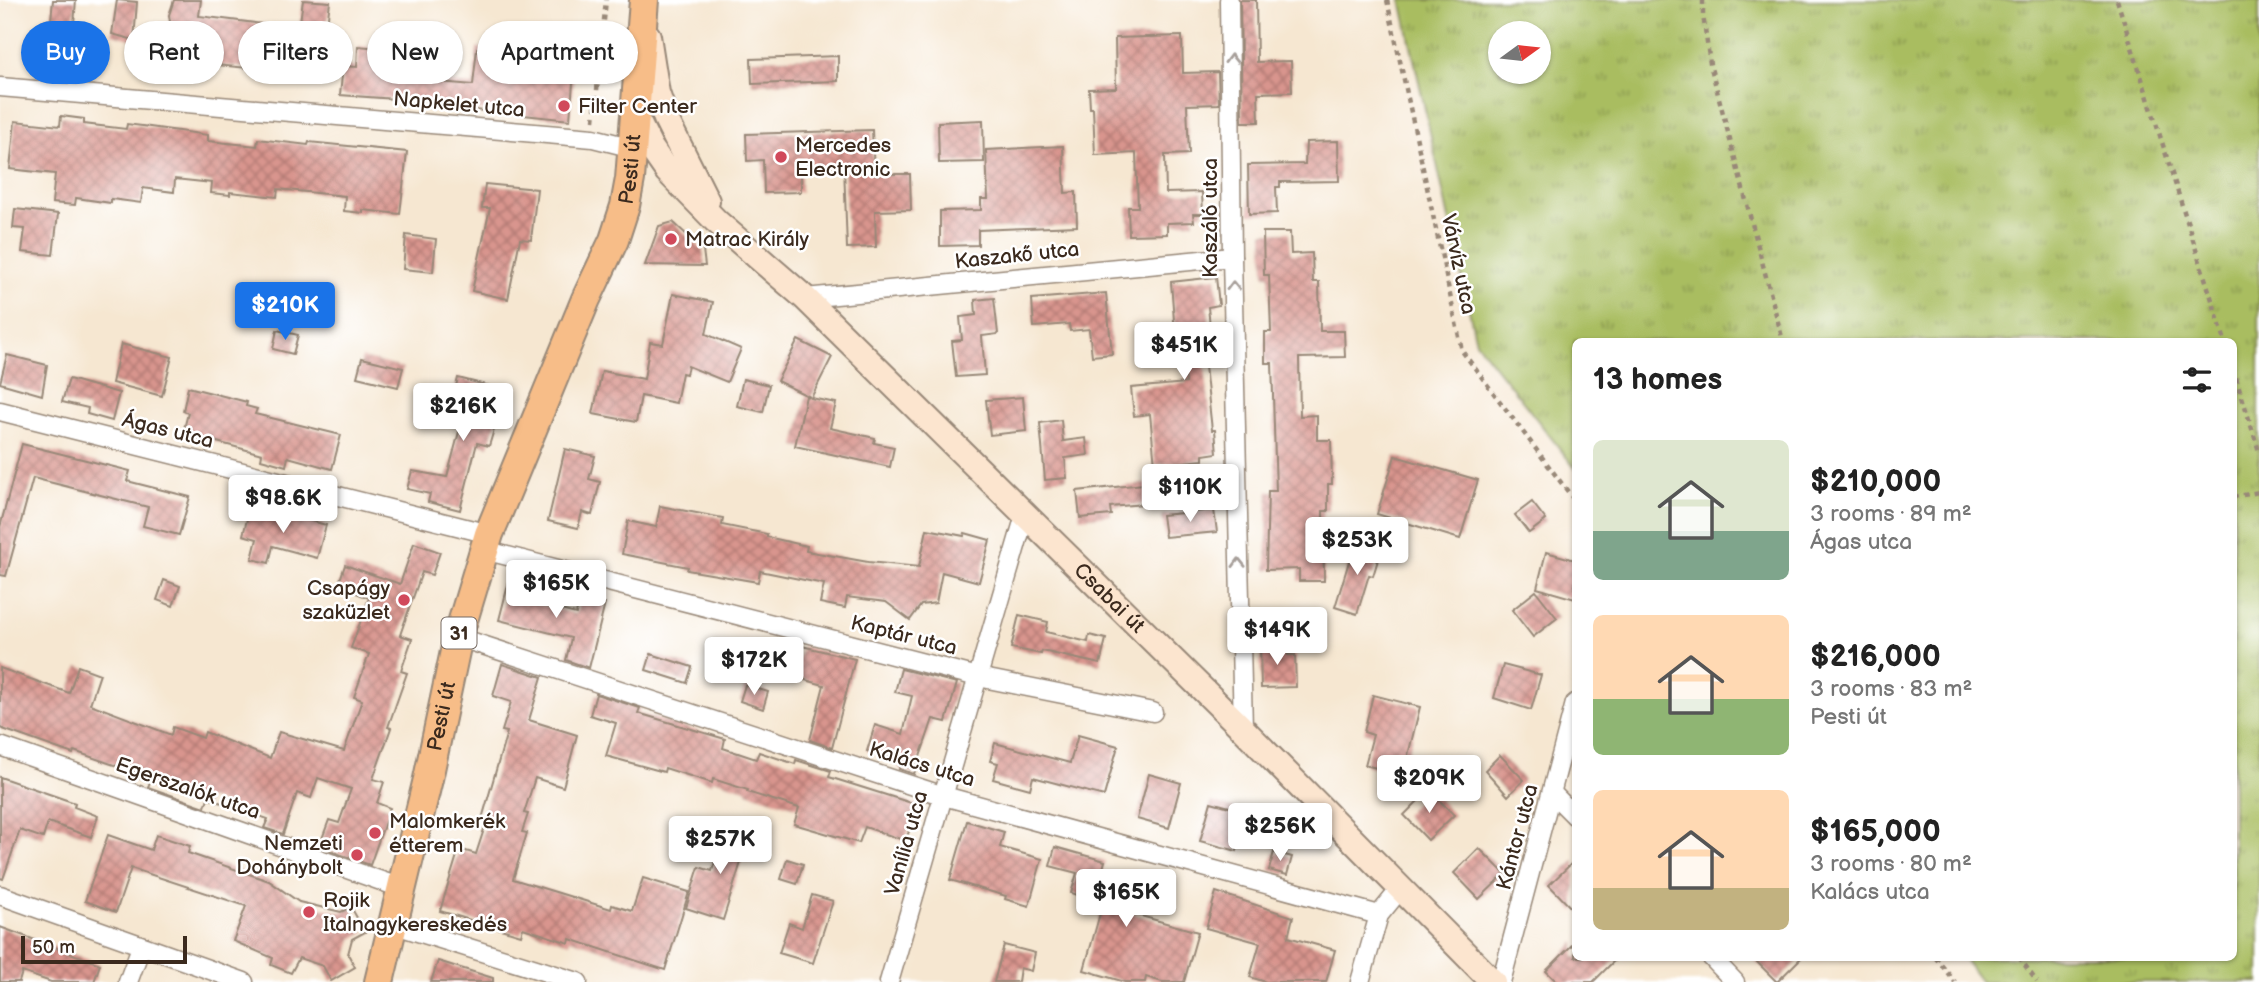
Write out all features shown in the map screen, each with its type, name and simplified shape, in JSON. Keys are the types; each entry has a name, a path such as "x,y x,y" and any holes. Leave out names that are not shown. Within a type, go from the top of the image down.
{"main road":[{"name":"Pesti út","path":"379,982 428,779 458,637 486,542 586,299 614,240 625,206 644,5"},
{"name":"Csabai út","path":"644,5 657,93 666,119 716,220"},
{"name":"Pesti út","path":"586,299 621,145 634,114"},
{"name":"Csabai út","path":"634,114 651,148 667,171 716,220 805,298 1243,729 1493,982"},
{"path":"629,179 647,173 667,171"}],"street":[{"name":"Kaszáló utca","path":"1230,0 1232,257 1243,729"},
{"name":"Napkelet utca","path":"0,87 593,138 621,145"},
{"name":"Kaszakő utca","path":"805,298 1232,257"},
{"name":"Ágas utca","path":"0,411 486,542"},
{"name":"Vanília utca","path":"889,982 1025,515"},
{"name":"Kaptár utca","path":"486,542 978,677 1153,712"},
{"name":"Kalács utca","path":"458,637 944,796 1379,915"},
{"name":"Kántor utca","path":"1502,982 1572,715"},
{"name":"Egerszalók utca","path":"0,746 401,888"},
{"path":"1552,793 1572,813"},
{"path":"1360,982 1379,915 1401,888"},
{"path":"0,895 244,982"},
{"path":"391,924 578,982"},
{"path":"128,982 141,947"},
{"path":"1715,961 1735,982"}],"path":[{"path":"593,138 606,0"},
{"name":"Várvíz utca","path":"1387,0 1462,351 1572,497"},
{"path":"1703,0 1710,64 1782,338"},
{"path":"2118,0 2224,338"},
{"path":"2237,381 2259,451"},
{"path":"2237,496 2259,492"},
{"path":"1938,961 1955,982"},
{"path":"2022,961 2036,982"}],"green space":[{"path":"1401,0 2259,0 2259,982 1981,982 1965,961 2237,961 2237,338 1572,338 1572,464 1476,342"}],"building":[{"path":"53,0 76,0 74,21 42,21 51,20"},
{"path":"117,0 137,2 136,21 124,21 124,37 112,34"},
{"path":"174,0 201,0 199,16 239,21 238,67 224,66 224,21 170,21"},
{"path":"303,0 330,2 327,21 300,21"},
{"path":"1240,0 1256,0 1257,62 1291,61 1292,92 1258,93 1259,122 1242,122"},
{"path":"1182,36 1183,73 1218,72 1219,104 1187,105 1189,154 1165,155 1166,193 1202,192 1203,214 1193,214 1194,222 1167,223 1167,234 1129,235 1128,207 1138,207 1136,153 1095,155 1093,108 1090,108 1089,89 1116,88 1115,38"},
{"path":"358,46 367,47 367,84 473,85 477,48 477,84 573,84 570,120 409,103 409,100 340,95 341,84 353,84 353,67 357,67"},
{"path":"838,56 838,81 752,84 751,59"},
{"path":"61,116 84,119 84,124 126,129 127,124 208,135 208,141 257,146 258,139 407,152 400,214 344,211 345,196 278,189 277,197 230,192 230,195 211,193 212,183 175,179 174,192 143,188 141,203 111,199 111,203 76,198 75,205 52,203 55,174 10,169 15,121 60,126"},
{"path":"983,120 984,162 939,163 938,122"},
{"path":"872,130 874,174 910,174 911,210 875,211 876,247 847,248 844,166 801,167 801,192 764,193 763,160 747,161 746,134"},
{"path":"1338,141 1339,181 1280,182 1280,187 1276,187 1277,213 1249,214 1248,165 1305,164 1306,142"},
{"path":"1063,146 1065,193 1076,192 1077,226 978,230 978,245 940,246 940,211 981,210 981,199 988,199 986,150"},
{"path":"485,184 537,189 531,240 520,239 508,299 472,291 490,208 482,208"},
{"path":"15,209 58,214 53,255 22,252 25,229 13,228"},
{"path":"673,222 703,250 705,266 645,265 659,226"},
{"path":"1263,232 1290,232 1291,254 1312,253 1313,282 1319,282 1320,331 1344,331 1345,357 1299,358 1300,416 1317,415 1317,440 1331,440 1332,484 1328,484 1328,511 1323,511 1324,581 1299,581 1299,569 1266,570 1268,491 1276,491 1272,363 1265,363 1265,332 1271,332 1269,275 1264,275"},
{"path":"406,235 436,239 433,272 403,269"},
{"path":"1216,277 1219,305 1208,307 1213,356 1204,357 1217,453 1203,455 1203,460 1155,465 1150,414 1134,416 1131,388 1186,383 1181,333 1175,333 1171,282"},
{"path":"1106,293 1112,354 1092,356 1089,329 1070,331 1069,324 1034,327 1032,299"},
{"path":"673,294 713,302 706,334 741,349 727,382 688,366 686,374 682,373 676,403 641,396 636,422 593,414 602,371 644,379 650,342 663,344"},
{"path":"994,298 998,334 982,336 985,375 956,377 952,341 962,340 960,317 976,315 975,300"},
{"path":"277,330 298,335 293,354 273,349"},
{"path":"798,340 832,357 811,398 836,403 830,428 875,438 874,443 894,447 890,467 795,446 806,396 810,397 777,381"},
{"path":"121,344 172,357 162,396 112,383"},
{"path":"7,355 47,365 42,395 0,383"},
{"path":"362,358 403,368 398,387 357,377"},
{"path":"458,378 506,390 489,446 477,443 460,510 428,502 430,494 407,489 412,471 447,477 465,409 451,406"},
{"path":"69,379 119,393 112,421 87,414 88,408 62,402"},
{"path":"743,379 769,385 763,412 737,406"},
{"path":"188,387 247,402 246,406 257,409 255,414 341,435 332,469 288,457 286,466 261,459 262,454 183,433 188,413 183,411"},
{"path":"1023,397 1026,431 990,435 986,400"},
{"path":"1061,420 1063,441 1086,438 1088,455 1065,458 1067,478 1045,480 1040,423"},
{"path":"22,444 130,471 127,481 190,497 179,535 143,526 148,507 33,478 6,576 0,575 0,527"},
{"path":"565,449 595,456 589,479 600,482 592,515 582,512 578,528 548,521"},
{"path":"1395,456 1478,480 1460,539 1377,514"},
{"path":"1153,483 1155,503 1110,507 1111,515 1080,518 1077,491"},
{"path":"1532,502 1546,520 1529,533 1515,515"},
{"path":"660,506 723,518 722,525 807,546 806,551 868,562 919,567 927,529 964,536 965,533 990,540 979,582 942,572 936,603 921,605 910,620 886,602 847,597 845,608 820,603 824,584 760,571 758,582 687,570 688,567 622,554 628,521 656,527"},
{"path":"250,508 326,525 317,558 273,546 269,563 252,559 257,539 243,535"},
{"path":"1214,510 1217,532 1165,537 1162,515"},
{"path":"1355,542 1381,550 1373,576 1369,575 1357,614 1335,607"},
{"path":"414,543 440,552 432,575 422,572 400,635 412,639 401,671 407,673 373,779 384,782 377,803 390,808 370,865 319,847 329,820 339,823 351,789 318,778 311,798 297,793 283,834 264,828 268,819 208,798 205,807 148,787 150,782 138,778 140,774 0,728 0,668 69,693 78,666 100,674 90,704 171,735 173,727 203,738 205,732 270,758 279,732 344,751 362,700 354,697 369,654 351,648 369,598 338,586 345,565 400,584"},
{"path":"1546,552 1572,559 1572,598 1537,588"},
{"path":"164,580 180,586 173,606 157,600"},
{"path":"509,581 538,589 534,603 576,614 580,598 605,604 589,668 566,660 571,638 499,620"},
{"path":"1536,591 1557,618 1533,637 1512,610"},
{"path":"1019,615 1048,622 1046,632 1088,642 1089,635 1106,639 1100,664 1042,651 1041,654 1011,648"},
{"path":"1260,644 1287,644 1288,655 1295,655 1296,687 1261,688"},
{"path":"802,646 855,659 832,748 810,740 824,685 794,677"},
{"path":"651,654 692,667 687,683 646,670"},
{"path":"502,664 542,677 529,720 577,735 563,787 535,778 524,813 528,814 522,832 527,833 513,879 611,909 612,905 632,911 643,878 689,892 665,970 570,939 569,943 523,928 521,935 440,911 459,849 476,854 487,820 482,819 507,732 502,731 511,702 493,696"},
{"path":"1503,665 1541,675 1531,710 1494,698"},
{"path":"901,669 957,683 946,722 933,719 914,774 899,769 901,762 867,751 875,725 903,734 912,696 895,692"},
{"path":"745,685 768,692 763,709 740,701"},
{"path":"596,694 640,708 638,713 725,739 723,748 756,759 759,752 795,764 796,760 831,771 829,777 921,806 915,825 911,824 906,841 865,827 859,843 794,824 799,808 747,792 748,790 713,779 712,783 665,768 664,772 606,756 616,723 590,715"},
{"path":"1373,695 1420,707 1403,775 1365,765 1373,735 1364,732"},
{"path":"1078,735 1118,746 1104,796 1033,777 1030,789 993,779 998,763 990,761 995,743 1070,763"},
{"path":"1500,755 1524,780 1508,796 1485,770"},
{"path":"1149,774 1181,783 1169,828 1137,819"},
{"path":"0,777 75,803 74,807 98,816 91,837 48,822 43,838 20,830 3,879 0,878"},
{"path":"1429,790 1454,815 1428,840 1404,815"},
{"path":"1211,802 1248,812 1237,851 1200,841"},
{"path":"967,821 1004,832 1000,847 1042,859 1029,906 1005,899 1006,896 950,880"},
{"path":"725,829 755,839 748,861 742,859 723,920 686,908 699,867 712,871"},
{"path":"108,835 151,850 156,835 190,846 188,853 269,881 299,902 341,912 351,907 365,932 352,939 348,954 355,967 331,981 323,966 299,958 291,973 271,965 273,958 233,941 246,906 131,868 116,912 85,901"},
{"path":"1055,847 1105,861 1101,876 1134,886 1131,895 1138,897 1134,914 1198,932 1184,982 1162,982 1146,977 1145,982 1125,982 1084,970 1103,903 1071,893 1077,873 1050,866"},
{"path":"1479,848 1505,874 1479,899 1454,873"},
{"path":"1274,852 1292,857 1287,875 1269,870"},
{"path":"787,859 803,864 797,884 781,879"},
{"path":"1572,863 1572,909 1549,885"},
{"path":"1216,892 1293,917 1288,937 1335,950 1326,982 1266,982 1250,977 1260,943 1206,928"},
{"path":"812,895 833,901 813,963 779,953 789,923 802,928"},
{"path":"0,927 100,964 94,982 51,982 22,972 19,982 0,982"},
{"path":"1004,945 1035,953 1031,971 1020,968 1018,982 994,982"},
{"path":"1572,945 1572,961 1614,961 1593,982 1557,982 1546,971"},
{"path":"438,961 493,978 493,982 431,982"},
{"path":"1756,961 1798,961 1777,982"}],"place":[{"name":"Filter Center","path":"564,106"},
{"name":"Mercedes Electronic","path":"781,157"},
{"name":"Matrac Király","path":"671,239"},
{"name":"Csapágy szaküzlet","path":"404,600"},
{"name":"Malomkerék étterem","path":"375,833"},
{"name":"Nemzeti Dohánybolt","path":"357,855"},
{"name":"Rojik Italnagykereskedés","path":"309,912"}]}
